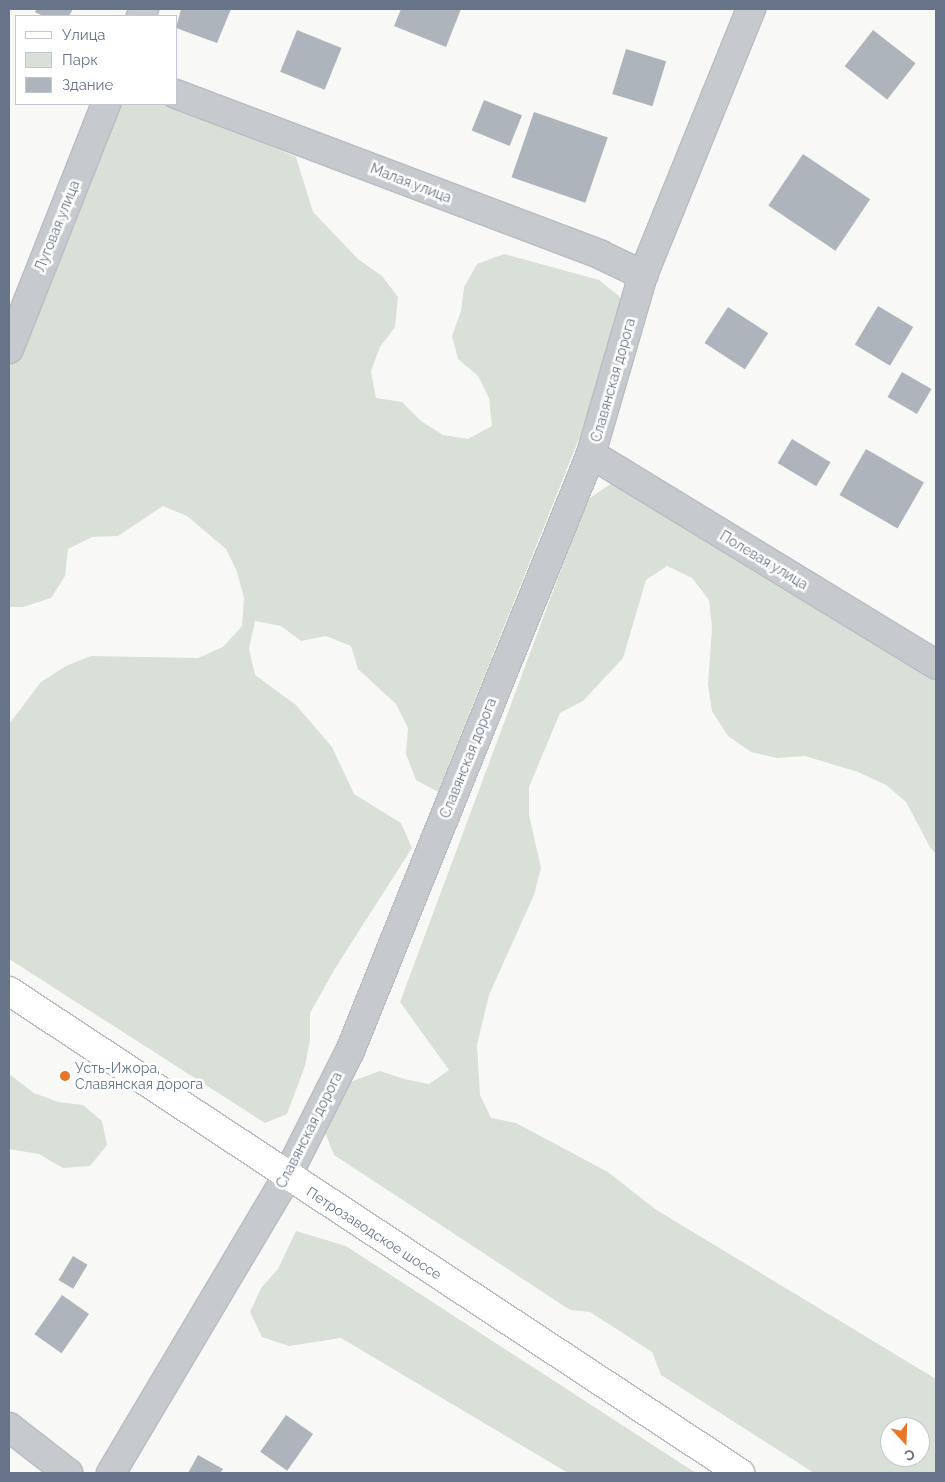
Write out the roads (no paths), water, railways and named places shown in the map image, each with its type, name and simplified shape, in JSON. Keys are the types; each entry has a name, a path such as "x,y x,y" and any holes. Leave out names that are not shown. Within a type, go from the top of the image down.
{"main road":[{"name":"Петрозаводское шоссе","path":"9,992 740,1473"}],"street":[{"name":"Славянская дорога","path":"111,1473 287,1176 350,1051 591,454 643,275 751,9"},
{"name":"Малая улица","path":"178,95 601,255 643,275"},
{"name":"Луговая улица","path":"9,349 106,105"},
{"name":"Полевая улица","path":"591,454 936,665"},
{"path":"9,1427 68,1473"}],"place":[{"name":"Усть-Ижора, Славянская дорога","path":"65,1076"}]}
